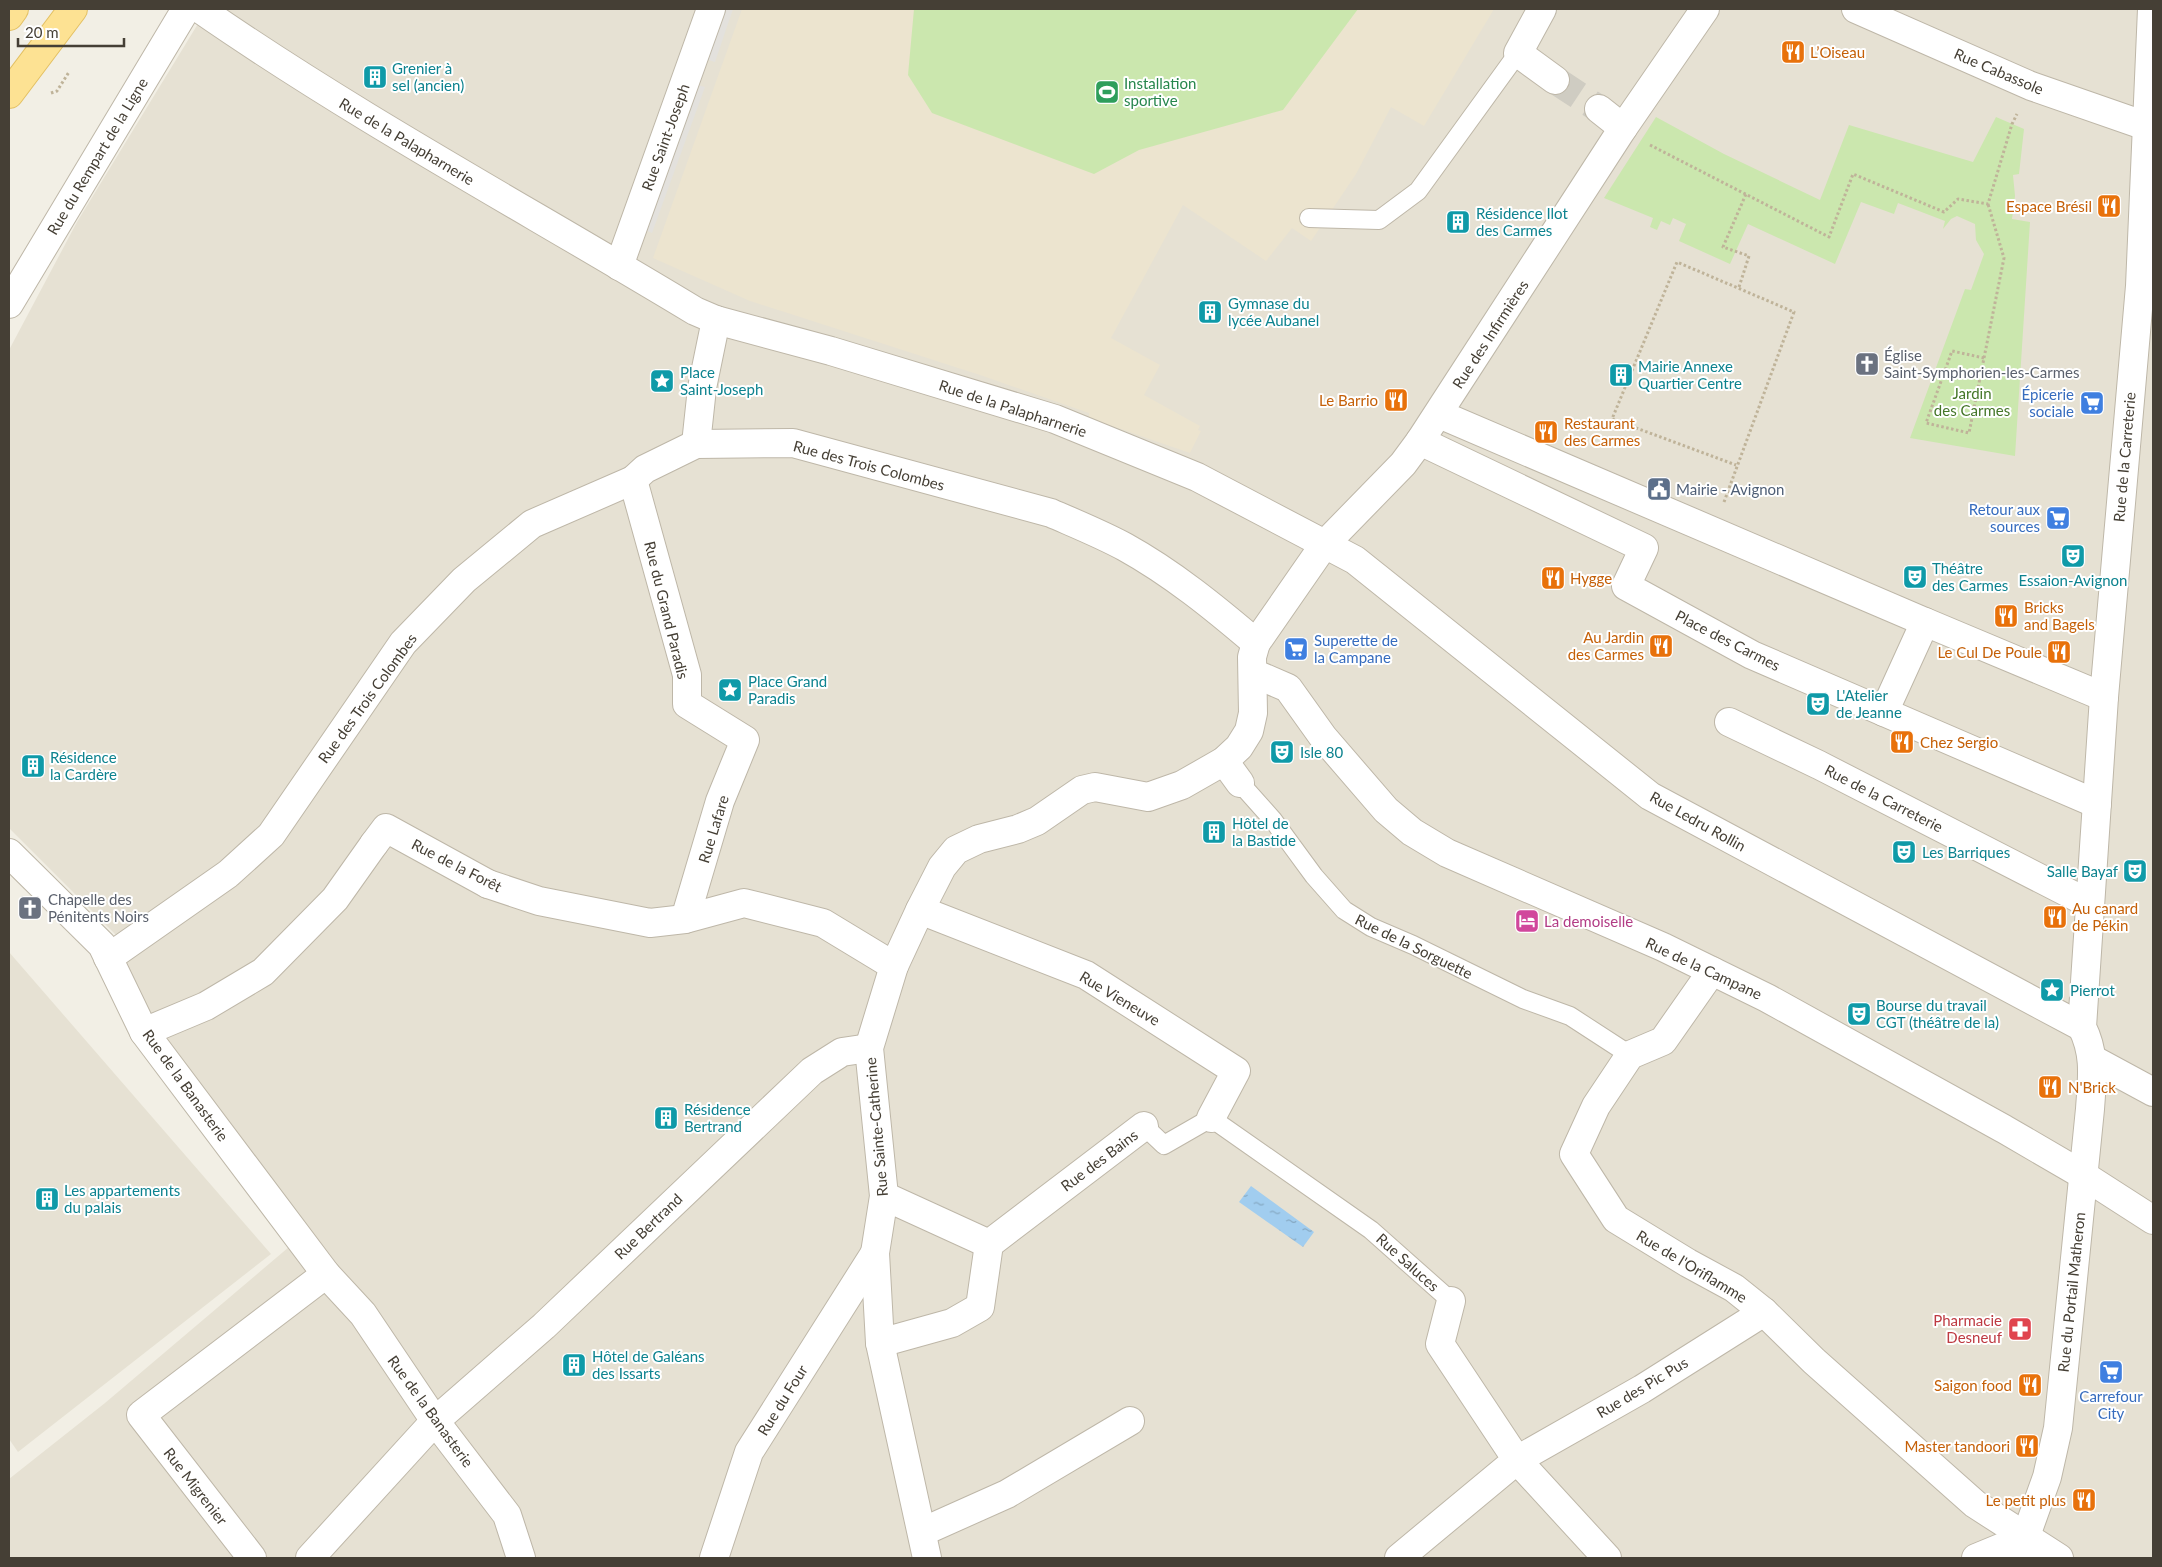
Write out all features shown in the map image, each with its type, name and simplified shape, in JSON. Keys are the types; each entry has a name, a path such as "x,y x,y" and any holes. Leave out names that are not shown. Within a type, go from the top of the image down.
{"main road":[{"path":"9,16 14,9"},
{"path":"9,94 73,9"}],"street":[{"name":"Rue du Rempart de la Ligne","path":"9,304 186,9"},
{"name":"Rue de la Palapharnerie","path":"200,9 280,64 449,167 695,311 716,320 831,351 1055,419 1197,477 1324,545"},
{"name":"Rue Saint-Joseph","path":"619,266 711,9"},
{"path":"1542,9 1518,53 1555,80"},
{"name":"Rue des Infirmières","path":"1256,643 1324,545 1403,464 1420,441 1623,128 1705,9"},
{"name":"Rue Cabassole","path":"1856,9 2031,86 2146,126"},
{"name":"Rue de la Carreterie","path":"2088,1043 2090,904 2104,697 2147,288 2149,173 2146,126 2152,9"},
{"path":"1599,109 1623,128"},
{"path":"696,444 702,388 716,320"},
{"path":"1439,414 2104,697"},
{"name":"Place des Carmes","path":"1420,441 1644,548 1626,586 1752,655 2097,804"},
{"name":"Rue des Trois Colombes","path":"108,958 228,874 271,835 403,643 464,580 532,524 632,480 645,469 696,444 793,443 1051,513 1092,530 1125,547 1166,572 1256,643"},
{"name":"Rue du Grand Paradis","path":"632,480 686,675 687,704 745,740"},
{"name":"Rue Ledru Rollin","path":"1324,545 1355,560 1650,796 2088,1043 2153,1092"},
{"path":"1884,712 1925,622"},
{"name":"Rue Sainte-Catherine","path":"925,1545 880,1343 875,1253 884,1196 869,1048 894,966 942,867 956,850 980,839 1018,829 1037,821 1082,790 1095,787 1148,797 1182,785 1224,761 1239,747 1248,731 1253,713 1252,657 1256,643"},
{"name":"Rue de la Campane","path":"1253,673 1288,688 1323,737 1386,810 1412,832 1447,853 1662,947 1826,1029 2083,1175 2153,1220"},
{"name":"Rue de la Carreterie","path":"1729,722 1819,765 2090,904"},
{"name":"Rue Lafare","path":"686,919 720,800 745,740"},
{"path":"1224,761 1240,783"},
{"name":"Rue de la Forêt","path":"144,1032 206,1006 263,972 335,899 386,828 488,884 539,901 650,922 686,919 744,903 823,922 894,966"},
{"name":"Rue de la Banasterie","path":"9,853 102,946 144,1032 326,1274 363,1314 435,1420 507,1515 521,1558"},
{"name":"Rue Vieneuve","path":"920,910 1086,975 1236,1071 1211,1118"},
{"path":"1630,1055 1663,1041 1712,971"},
{"name":"Rue du Portail Matheron","path":"2023,1548 2047,1477 2058,1428 2083,1175 2088,1043"},
{"name":"Rue Bertrand","path":"310,1558 435,1420 544,1326 812,1071 842,1052 869,1048"},
{"name":"Rue de l'Oriflamme","path":"1630,1055 1596,1106 1574,1154 1616,1219 1688,1263 1734,1288 1764,1312 1814,1361 2023,1548 2059,1558"},
{"name":"Rue des Bains","path":"989,1244 1144,1126"},
{"path":"880,1343 952,1323 980,1307 989,1244 884,1196"},
{"name":"Rue du Four","path":"714,1558 749,1452 875,1253"},
{"name":"Rue Migrenier","path":"252,1558 141,1415 326,1274"},
{"name":"Rue Saluces","path":"1451,1301 1440,1344 1517,1460 1607,1558"},
{"name":"Rue des Pic Pus","path":"1517,1460 1642,1389 1764,1312"},
{"path":"925,1545 1130,1421"},
{"path":"1399,1558 1517,1460"},
{"path":"1976,1558 2023,1548"}],"lane":[{"path":"1309,218 1379,220 1418,191 1518,53"},
{"name":"Rue de la Sorguette","path":"1240,783 1273,820 1314,876 1344,910 1371,927 1413,945 1523,999 1570,1016 1630,1055"},
{"name":"Rue des Bains","path":"1144,1126 1164,1145 1211,1118"},
{"name":"Rue Saluces","path":"1211,1118 1371,1230 1451,1301"}],"path":[{"path":"1984,358 1952,352 1926,423 1969,433 1984,358 2004,258 1988,204 2012,124 2031,86"},
{"path":"1623,128 1641,140 1829,237 1853,174 1944,212 1958,199 1988,204"},
{"path":"1739,287 1749,256 1723,247 1746,194"},
{"path":"1677,262 1739,287 1794,312 1736,465 1612,419 1677,262"}],"shaded area":[{"path":"207,9 2153,9 2153,1558 9,1558 9,1479 105,1403 309,1230 164,1045 122,964 120,939 9,828 9,350 77,222"},
{"path":"720,9 733,9 715,62 702,58"},
{"path":"742,9 1494,9 1424,126 1391,107 1356,174 1311,241 1292,228 1266,261 1183,205 1111,338 1160,365 1144,395 1200,426 1198,430 1201,431 1190,453 1089,418 1089,413 980,375 750,301 653,258"},
{"path":"694,84 705,87 652,233 640,228"},
{"name":"Les appartements du palais","path":"9,952 271,1254 18,1452 9,1439"}],"green space":[{"name":"Installation sportive","path":"914,9 1358,9 1283,110 1139,150 1094,174 932,113 908,75"},
{"name":"Jardin des Carmes","path":"1656,117 1724,154 1820,200 1849,125 1973,162 1996,117 2024,129 2019,174 2013,175 2015,196 2012,219 2030,222 2015,456 1910,438 1965,289 1971,290 1984,254 1976,240 1975,224 1957,216 1951,219 1943,229 1945,221 1898,203 1894,214 1861,202 1835,264 1748,224 1730,264 1679,241 1686,224 1673,218 1670,225 1661,221 1657,230 1650,227 1653,218 1604,198"}],"water":[{"path":"1251,1186 1314,1232 1303,1247 1239,1202"}],"tunnel":[{"path":"1555,80 1599,109"}],"place":[{"name":"L’Oiseau","path":"1793,52"},
{"name":"Grenier à sel (ancien)","path":"375,77"},
{"name":"Installation sportive","path":"1107,92"},
{"name":"Espace Brésil","path":"2109,206"},
{"name":"Résidence Ilot des Carmes","path":"1458,222"},
{"name":"Gymnase du lycée Aubanel","path":"1210,312"},
{"name":"Église Saint-Symphorien-les-Carmes","path":"1867,364"},
{"name":"Mairie Annexe Quartier Centre","path":"1621,375"},
{"name":"Place Saint-Joseph","path":"662,381"},
{"name":"Le Barrio","path":"1396,400"},
{"name":"Épicerie sociale","path":"2092,403"},
{"name":"Restaurant des Carmes","path":"1546,432"},
{"name":"Mairie - Avignon","path":"1659,489"},
{"name":"Retour aux sources","path":"2058,518"},
{"name":"Essaion-Avignon","path":"2073,556"},
{"name":"Théâtre des Carmes","path":"1915,577"},
{"name":"Hygge","path":"1553,578"},
{"name":"Bricks and Bagels","path":"2006,616"},
{"name":"Au Jardin des Carmes","path":"1661,646"},
{"name":"Superette de la Campane","path":"1296,649"},
{"name":"Le Cul De Poule","path":"2059,652"},
{"name":"Place Grand Paradis","path":"730,690"},
{"name":"L'Atelier de Jeanne","path":"1818,704"},
{"name":"Chez Sergio","path":"1902,742"},
{"name":"Isle 80","path":"1282,752"},
{"name":"Résidence la Cardère","path":"33,766"},
{"name":"Hôtel de la Bastide","path":"1214,832"},
{"name":"Les Barriques","path":"1904,852"},
{"name":"Salle Bayaf","path":"2135,871"},
{"name":"Chapelle des Pénitents Noirs","path":"30,908"},
{"name":"Au canard de Pékin","path":"2055,917"},
{"name":"La demoiselle","path":"1527,921"},
{"name":"Pierrot","path":"2052,990"},
{"name":"Bourse du travail CGT (théâtre de la)","path":"1859,1014"},
{"name":"N'Brick","path":"2050,1087"},
{"name":"Résidence Bertrand","path":"666,1118"},
{"name":"Les appartements du palais","path":"47,1199"},
{"name":"Pharmacie Desneuf","path":"2020,1329"},
{"name":"Hôtel de Galéans des Issarts","path":"574,1365"},
{"name":"Carrefour City","path":"2111,1372"},
{"name":"Saigon food","path":"2030,1385"},
{"name":"Master tandoori","path":"2027,1446"},
{"name":"Le petit plus","path":"2084,1500"}]}
